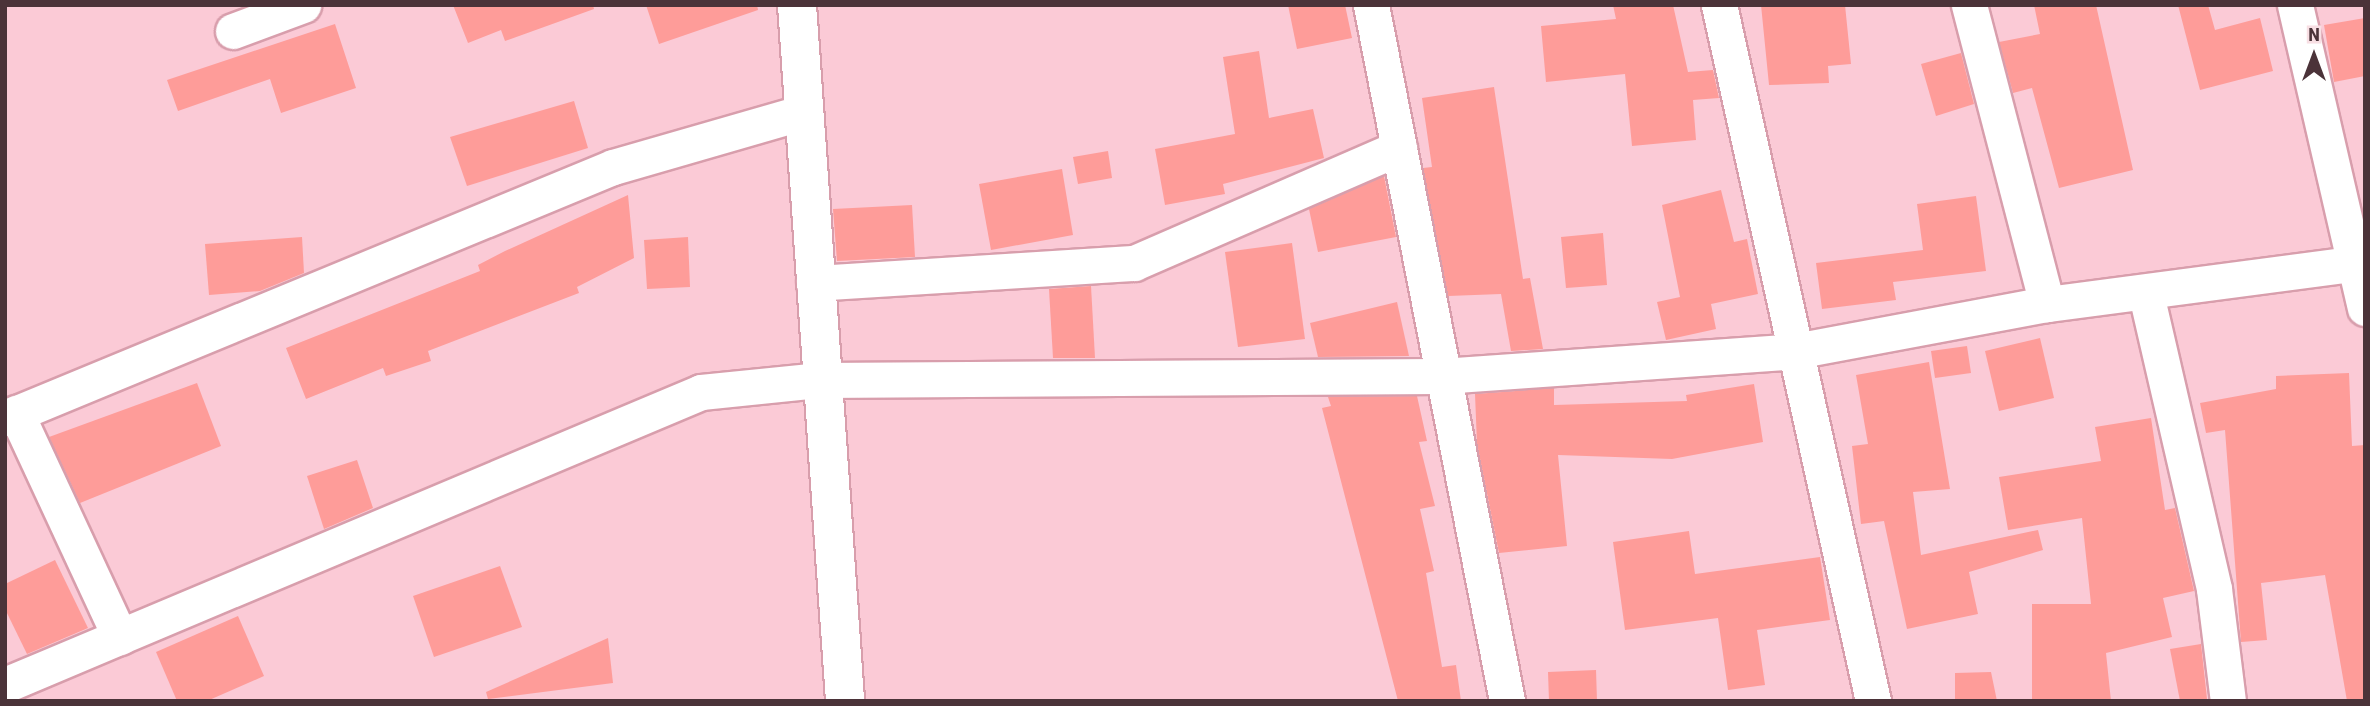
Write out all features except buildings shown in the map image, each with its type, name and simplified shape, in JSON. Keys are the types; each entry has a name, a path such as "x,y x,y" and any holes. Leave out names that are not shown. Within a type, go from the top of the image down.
{"street":[{"path":"233,31 303,5"},
{"path":"797,5 820,380 845,701"},
{"path":"1371,5 1441,376 1507,701"},
{"path":"1719,5 1873,701"},
{"path":"1969,5 2047,304"},
{"path":"2295,5 2360,263 2365,308"},
{"path":"120,637 10,416 613,167 804,111"},
{"path":"814,283 1134,263 1399,148"},
{"path":"5,685 701,392 820,380 1441,376 1795,351 2047,304 2146,294 2360,263"},
{"path":"2146,294 2214,589 2228,701"}]}
